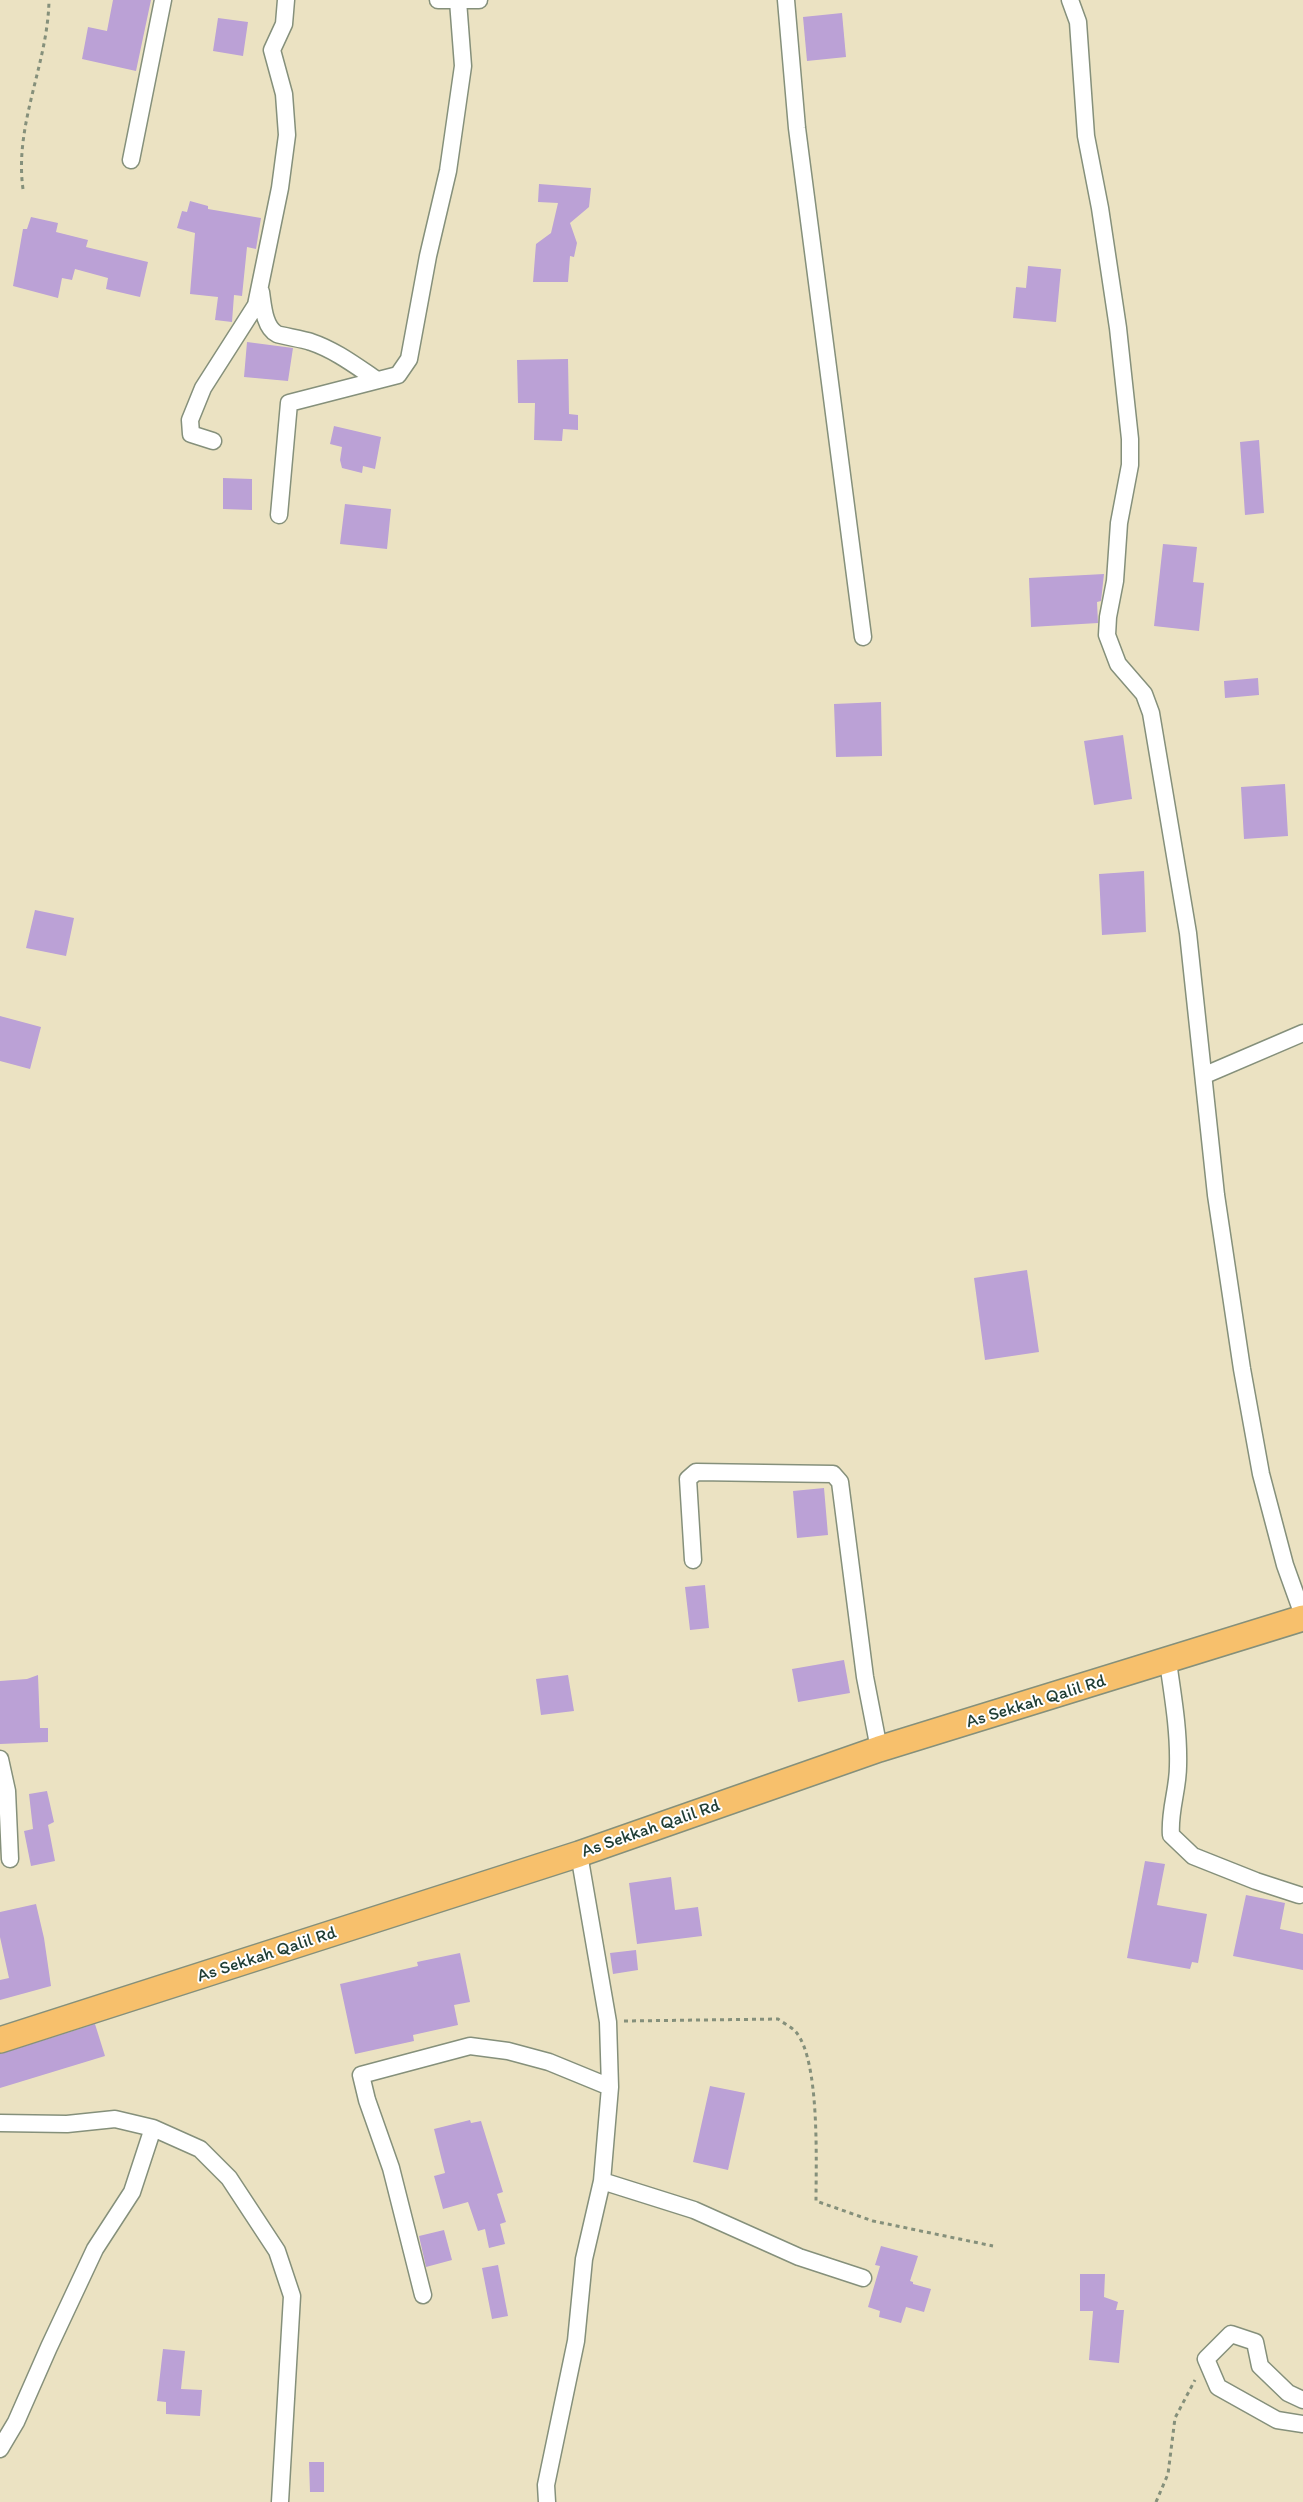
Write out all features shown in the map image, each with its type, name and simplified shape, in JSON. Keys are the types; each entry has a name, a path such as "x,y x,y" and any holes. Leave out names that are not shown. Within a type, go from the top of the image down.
{"main road":[{"name":"As Sekkah Qalil Rd","path":"0,2040 579,1854 879,1749 1168,1662 1303,1616"}],"street":[{"path":"131,160 163,0"},
{"path":"213,441 191,434 190,420 203,388 256,305 280,188 288,135 284,94 272,50 284,24 286,0 290,0"},
{"path":"438,0 479,0"},
{"path":"786,0 797,128 863,637"},
{"path":"1070,0 1078,22 1086,136 1100,208 1115,309 1130,439 1130,465 1119,523 1115,581 1108,617 1107,636 1118,664 1144,694 1151,713 1188,932 1205,1075 1216,1195 1242,1369 1261,1474 1285,1565 1303,1616"},
{"path":"279,515 288,403 398,375 409,359 428,256 448,171 463,66 458,1"},
{"path":"260,282 263,310 269,325 277,334 311,342 332,351 377,380"},
{"path":"1205,1075 1303,1033"},
{"path":"693,1560 688,1479 696,1472 833,1474 840,1482 865,1677 879,1749"},
{"path":"1168,1662 1178,1731 1178,1768 1169,1819 1171,1835 1193,1856 1256,1881 1299,1895"},
{"path":"0,1759 6,1791 10,1859"},
{"path":"547,2502 546,2485 576,2341 584,2259 602,2181 610,2087 608,2022 579,1854"},
{"path":"423,2295 391,2168 366,2100 361,2075 470,2046 508,2051 549,2062 610,2087"},
{"path":"0,2123 67,2124 115,2119 153,2128 200,2149 229,2178 277,2251 292,2296 280,2502"},
{"path":"0,2449 16,2422 95,2249 132,2192 153,2128"},
{"path":"602,2181 694,2210 800,2257 863,2278"},
{"path":"1303,2400 1288,2393 1260,2366 1255,2342 1230,2334 1206,2359 1218,2387 1277,2420 1303,2424"}],"path":[{"path":"23,190 21,175 24,129 48,28 49,0"},
{"path":"608,2022 778,2019 796,2032 810,2062 816,2125 816,2201 873,2222 993,2246"},
{"path":"1156,2502 1168,2474 1175,2418 1206,2359"}],"building":[{"path":"113,0 151,0 136,71 82,59 88,27 107,31"},
{"path":"842,13 846,57 807,61 803,17"},
{"path":"218,18 248,22 243,56 213,51"},
{"path":"539,184 591,188 589,207 570,223 577,243 574,257 570,256 568,282 533,282 536,244 551,233 558,203 538,202"},
{"path":"190,201 208,206 208,209 261,218 256,249 247,247 242,296 234,295 232,322 215,320 218,297 190,294 195,233 177,228 182,211 187,212"},
{"path":"31,217 58,223 56,232 88,240 86,247 148,262 140,297 106,289 108,278 75,269 72,280 62,278 58,298 13,286 23,229 27,229"},
{"path":"1028,266 1061,269 1056,322 1013,318 1016,287 1026,288"},
{"path":"247,342 293,348 288,381 244,377"},
{"path":"568,359 569,414 578,415 578,430 563,429 562,441 534,440 535,403 518,403 517,360"},
{"path":"334,426 381,437 375,469 363,466 362,473 342,468 340,460 342,447 330,444"},
{"path":"1259,440 1264,513 1245,515 1240,442"},
{"path":"223,478 252,479 252,510 223,509"},
{"path":"345,504 391,509 387,549 340,544"},
{"path":"1163,544 1197,547 1193,582 1204,583 1199,631 1154,626"},
{"path":"1104,574 1101,601 1097,602 1098,623 1031,627 1029,578"},
{"path":"1258,678 1259,695 1225,698 1224,681"},
{"path":"881,702 882,756 836,757 834,704"},
{"path":"1123,735 1132,799 1094,805 1084,741"},
{"path":"1285,784 1288,836 1244,839 1241,787"},
{"path":"1144,871 1146,932 1102,935 1099,874"},
{"path":"35,910 74,918 66,956 26,948"},
{"path":"0,1016 41,1027 30,1069 0,1061"},
{"path":"1027,1270 1039,1352 985,1360 974,1278"},
{"path":"824,1488 828,1535 797,1538 793,1491"},
{"path":"705,1585 709,1628 690,1630 685,1587"},
{"path":"844,1660 850,1693 798,1702 792,1669"},
{"path":"38,1675 40,1728 48,1728 48,1742 0,1744 0,1681 27,1679"},
{"path":"568,1675 574,1711 541,1715 536,1679"},
{"path":"47,1791 54,1822 48,1825 55,1861 31,1866 24,1831 33,1829 29,1794"},
{"path":"1145,1861 1165,1864 1157,1905 1207,1914 1198,1963 1192,1962 1190,1969 1127,1958"},
{"path":"671,1877 675,1910 698,1907 702,1936 637,1944 629,1883"},
{"path":"1246,1895 1285,1903 1280,1929 1303,1934 1303,1970 1233,1956"},
{"path":"36,1904 44,1938 51,1986 0,2000 0,1980 9,1978 0,1937 0,1912"},
{"path":"636,1950 638,1970 613,1974 610,1953"},
{"path":"460,1953 470,2002 454,2005 458,2025 413,2035 414,2041 355,2054 340,1984 418,1966 417,1962"},
{"path":"95,2024 105,2056 0,2088 0,2054"},
{"path":"710,2086 745,2093 728,2170 693,2162"},
{"path":"470,2120 471,2123 481,2121 503,2192 497,2194 506,2222 500,2224 505,2244 489,2248 485,2229 478,2231 468,2202 443,2209 434,2176 445,2173 434,2129"},
{"path":"444,2230 452,2260 426,2267 419,2236"},
{"path":"881,2246 918,2256 910,2281 913,2284 931,2289 924,2312 906,2307 901,2323 879,2317 880,2311 868,2307 880,2266 875,2265"},
{"path":"498,2265 508,2316 492,2319 482,2268"},
{"path":"1080,2274 1105,2274 1104,2297 1118,2302 1116,2310 1124,2310 1119,2363 1089,2360 1093,2311 1080,2311"},
{"path":"163,2349 185,2351 181,2389 202,2390 200,2416 166,2414 166,2402 157,2401"},
{"path":"309,2462 324,2462 324,2492 310,2492"}]}
